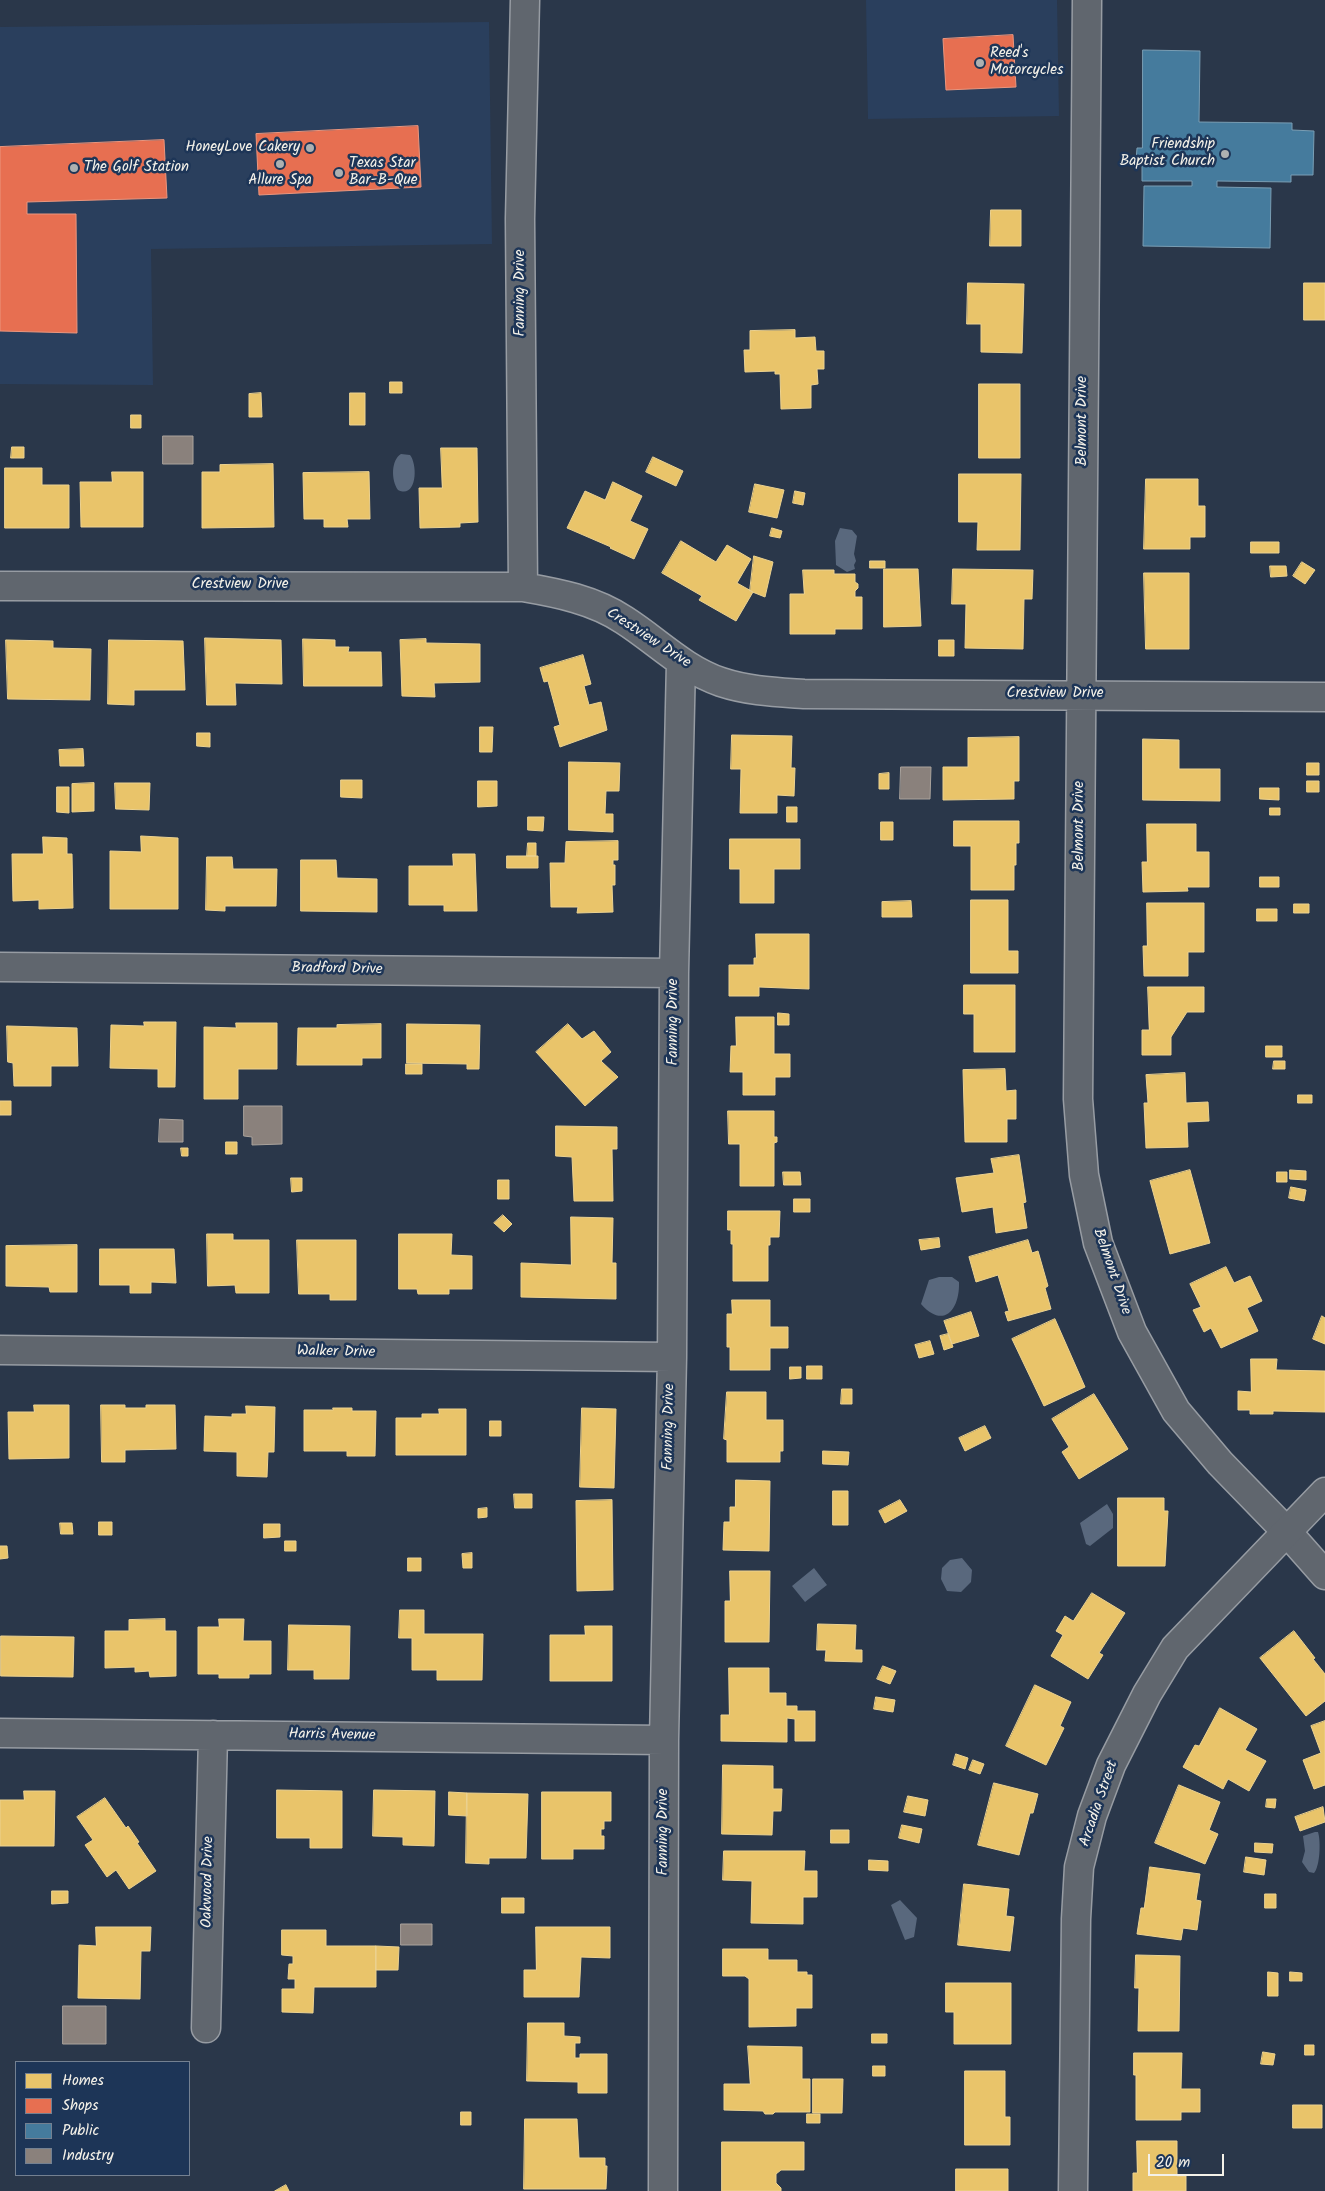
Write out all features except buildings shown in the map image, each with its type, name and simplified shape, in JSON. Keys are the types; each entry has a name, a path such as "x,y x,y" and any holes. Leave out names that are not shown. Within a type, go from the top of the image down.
{"street":[{"name":"Fanning Drive","path":"523,587 520,219 525,0"},
{"name":"Belmont Drive","path":"1087,0 1078,1099 1084,1174 1098,1242 1132,1332 1176,1411 1220,1463 1287,1532 1325,1575"},
{"name":"Crestview Drive","path":"0,586 523,587 558,593 591,604 624,619 681,662 719,681 748,690 804,694 1081,694 1325,697"},
{"name":"Fanning Drive","path":"663,2191 664,1740 672,1356 674,973 681,662"},
{"name":"Bradford Drive","path":"0,967 674,973"},
{"name":"Walker Drive","path":"0,1350 672,1356"},
{"name":"Arcadia Street","path":"1073,2191 1076,1919 1079,1867 1092,1816 1111,1765 1147,1694 1176,1648 1325,1492"},
{"name":"Harris Avenue","path":"0,1733 664,1740"},
{"name":"Oakwood Drive","path":"206,2028 213,1735"}],"shaded area":[{"path":"866,0 1057,0 1059,116 868,119"},
{"path":"489,22 492,244 151,249 153,385 0,384 0,27"},
{"path":"401,454 410,455 413,460 415,473 412,486 409,490 404,491 398,490 393,476 395,461"},
{"path":"840,528 852,530 857,536 854,554 856,561 855,569 847,572 836,565 835,541"},
{"path":"939,1277 952,1277 959,1282 957,1300 949,1313 943,1316 929,1312 921,1304 929,1280"},
{"path":"1107,1504 1113,1514 1113,1528 1090,1546 1086,1544 1080,1523"},
{"path":"962,1558 972,1570 971,1582 961,1592 947,1591 941,1579 942,1568 950,1560"},
{"path":"814,1568 827,1585 805,1602 792,1586"},
{"path":"1318,1832 1320,1847 1318,1865 1314,1873 1309,1872 1302,1862 1305,1851 1303,1836"},
{"path":"900,1900 917,1918 914,1937 905,1940 891,1905"}],"place":[{"name":"Reed's Motorcycles","path":"980,63"},
{"name":"HoneyLove Cakery","path":"310,148"},
{"name":"Friendship Baptist Church","path":"1225,154"},
{"name":"Allure Spa","path":"280,164"},
{"name":"The Golf Station","path":"74,168"},
{"name":"Texas Star Bar-B-Que","path":"339,173"}]}
